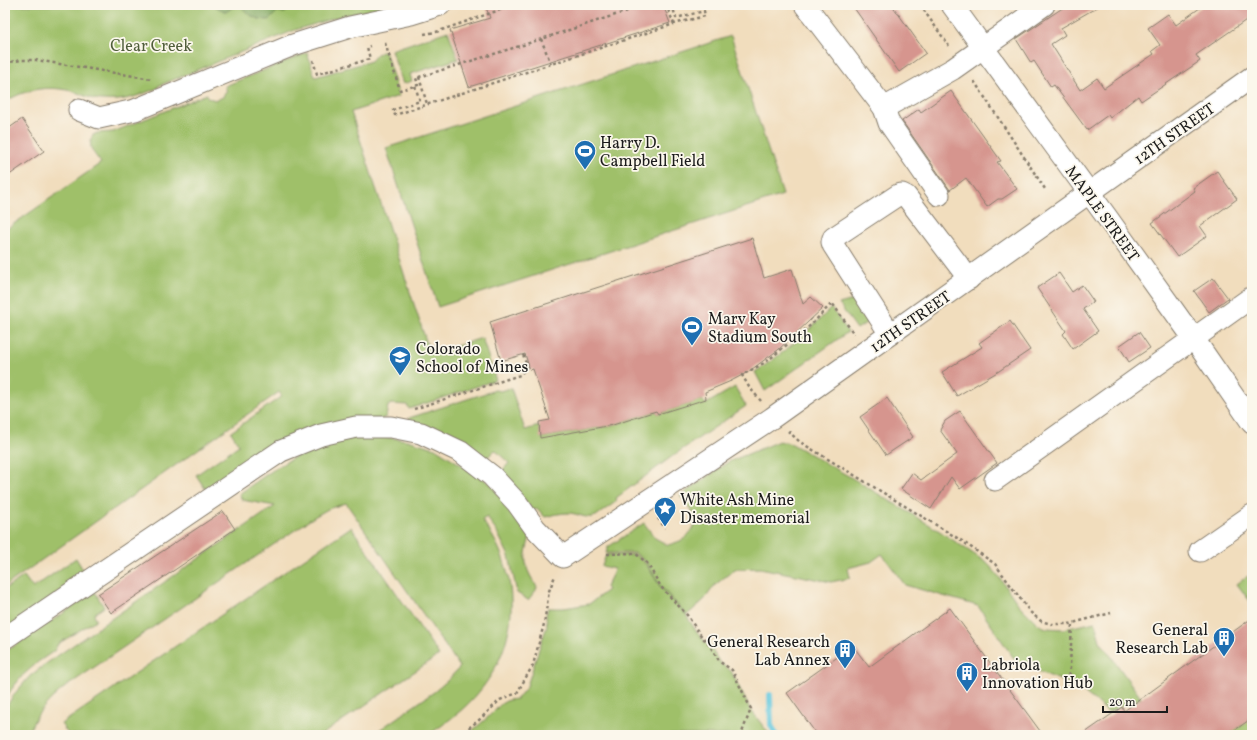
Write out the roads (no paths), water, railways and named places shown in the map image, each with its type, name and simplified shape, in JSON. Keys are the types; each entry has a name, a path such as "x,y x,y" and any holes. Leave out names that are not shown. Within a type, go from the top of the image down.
{"street":[{"path":"79,110 99,118 135,110 293,45 350,27 411,14 440,5"},
{"path":"805,5 884,108 889,123 939,195"},
{"name":"MAPLE STREET","path":"952,5 1194,338 1252,423"},
{"path":"884,108 953,69 1044,5"},
{"name":"12TH STREET","path":"5,638 281,451 321,435 356,427 391,427 421,433 461,452 492,476 563,557 772,418 1252,77"},
{"path":"890,334 833,245 833,238 902,194 906,196 968,279"},
{"path":"995,480 1252,297"},
{"path":"1200,551 1252,515"}],"waterway":[{"path":"770,695 771,725 776,735"}],"place":[{"name":"Harry D. Campbell Field","path":"585,170"},
{"name":"Marv Kay Stadium South","path":"692,346"},
{"name":"Colorado School of Mines","path":"400,376"},
{"name":"White Ash Mine Disaster memorial","path":"665,528"},
{"name":"General Research Lab","path":"1224,658"},
{"name":"General Research Lab Annex","path":"845,670"},
{"name":"Labriola Innovation Hub","path":"967,692"}],"park label":[{"name":"Clear Creek","path":"151,45"}]}
